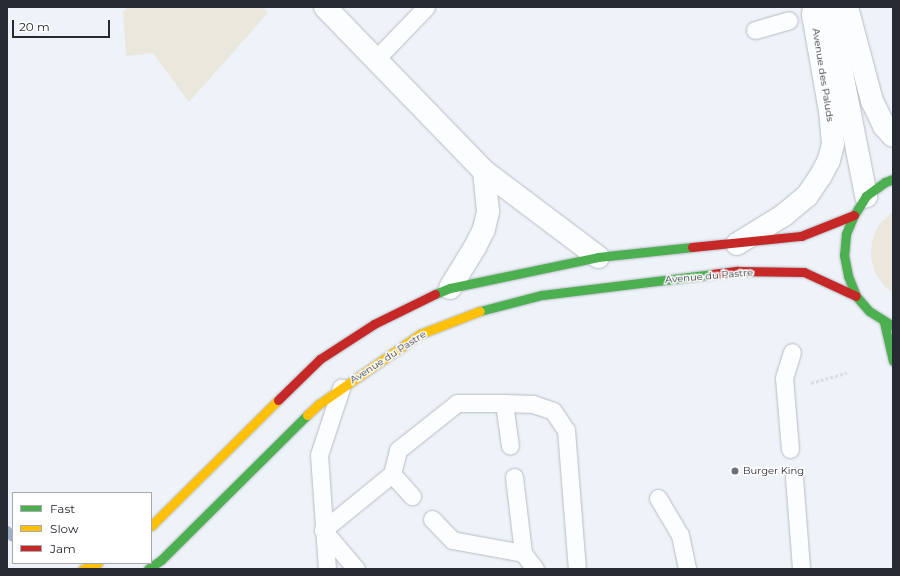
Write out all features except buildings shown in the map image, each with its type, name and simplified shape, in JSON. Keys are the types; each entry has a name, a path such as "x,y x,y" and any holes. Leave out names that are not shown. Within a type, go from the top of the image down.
{"street":[{"path":"325,7 484,171 598,257"},
{"name":"Avenue des Paluds","path":"737,244 784,215 807,196 820,177 828,160 832,144 830,111 813,16 814,7"},
{"name":"Avenue des Paluds","path":"829,7 866,196"},
{"path":"848,7 872,101 884,126 893,136"},
{"path":"450,288 484,229 488,211 484,171"},
{"path":"893,179 885,182 866,196 854,214 846,234 844,255 848,276 856,296 869,311 884,322 893,326"},
{"path":"152,525 320,359 374,324 450,288 598,257 737,244 802,236 854,214"},
{"name":"Avenue du Pastre","path":"148,569 161,560 319,404 420,334 485,310 542,295 738,271 804,272 856,296"},
{"path":"884,322 893,361"},
{"path":"84,569 96,564"}],"lane":[{"path":"376,59 426,7"},
{"path":"754,30 789,20"},
{"path":"790,449 784,378 792,352"},
{"path":"327,569 318,455 341,388"},
{"path":"323,530 392,474 398,450 456,403 533,404 553,410 566,430 577,569"},
{"path":"504,403 510,446"},
{"path":"392,474 412,496"},
{"path":"514,477 523,553 535,569"},
{"path":"794,477 802,569"},
{"path":"658,498 680,535 687,569"},
{"path":"432,519 452,540 523,553"},
{"path":"323,530 356,569"}],"path":[{"path":"810,390 810,383 847,373"}],"shaded area":[{"path":"128,7 262,7 268,13 189,102 153,53 126,56 123,12"},
{"path":"893,211 893,293 884,286 875,272 871,257 872,241 878,226"}],"waterway":[{"path":"7,531 12,536"}],"traffic: fast":[{"path":"893,179 885,182 866,196 854,215 846,234 844,255 848,276 856,296 869,311 893,326"},
{"path":"435,294 450,288 598,257 692,247"},
{"path":"480,311 542,295 712,274"},
{"path":"884,322 893,361"},
{"path":"148,569 161,560 307,415"}],"traffic: slow":[{"path":"307,415 319,404 420,334 480,311"},
{"path":"152,525 278,400"},
{"path":"83,569 96,564"}],"traffic: jam":[{"path":"692,247 801,236 854,215"},
{"path":"712,274 738,271 804,272 856,296"},
{"path":"278,400 320,359 374,324 435,294"}],"place":[{"name":"Burger King","path":"735,471"}]}
